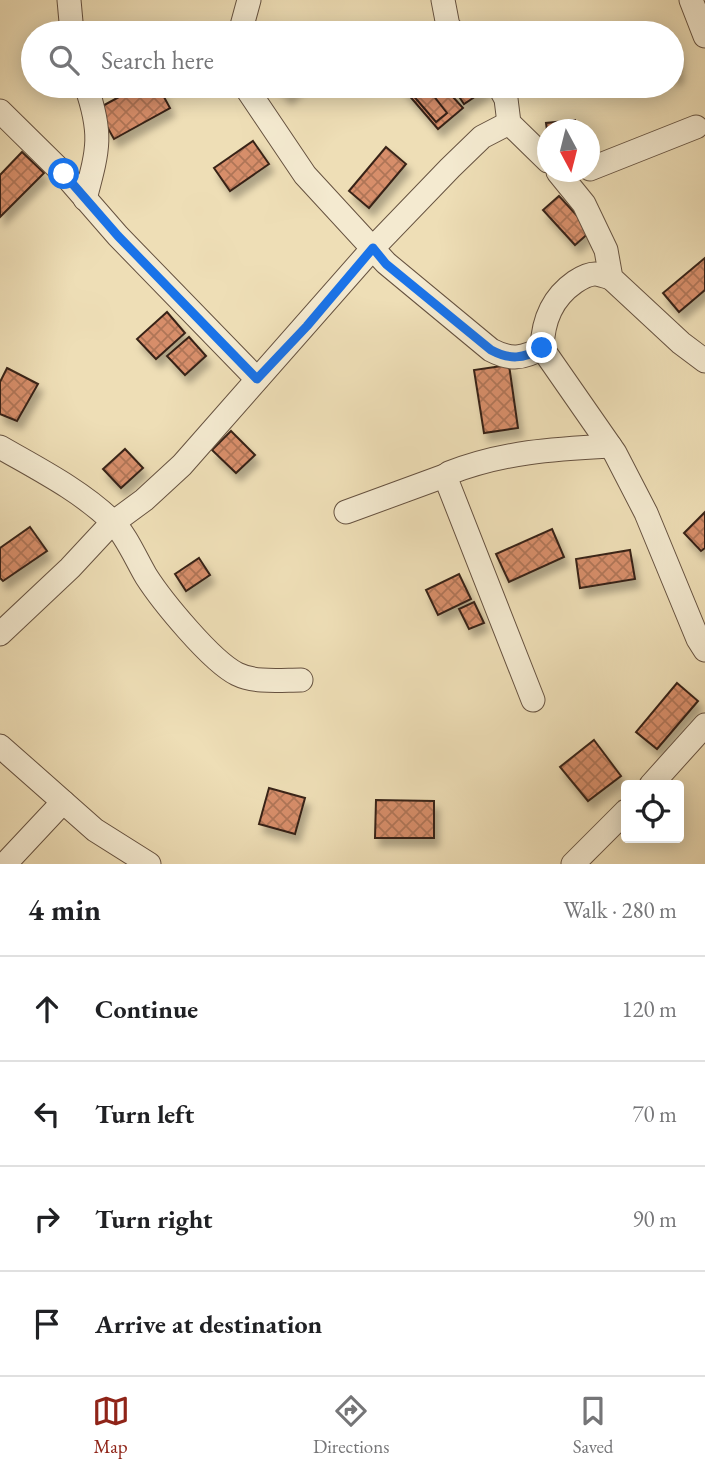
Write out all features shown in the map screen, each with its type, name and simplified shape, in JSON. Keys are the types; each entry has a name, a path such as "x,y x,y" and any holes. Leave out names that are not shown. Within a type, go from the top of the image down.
{"street":[{"path":"69,0 71,21"},
{"path":"243,21 249,0"},
{"path":"443,0 447,21"},
{"path":"691,0 705,36"},
{"path":"85,199 97,152 97,122 90,98"},
{"path":"253,98 305,175 386,264 491,350 505,358 529,356 542,348"},
{"path":"505,98 509,123 537,150"},
{"path":"0,111 257,379"},
{"path":"0,634 113,523 144,500 182,465 373,248 482,137 509,123"},
{"path":"600,165 696,127"},
{"path":"573,182 606,250 611,278"},
{"path":"705,361 611,278 593,274 580,279 563,290 546,320 542,348 610,446 646,513 705,650"},
{"path":"346,512 490,459 534,450 610,446"},
{"path":"0,447 65,485 113,523 149,581 171,610 203,645 237,674 265,680 301,680"},
{"path":"447,475 446,482 533,700"},
{"path":"656,780 705,725"},
{"path":"0,746 94,830 149,864"},
{"path":"5,864 63,802"},
{"path":"573,864 621,816"}],"building":[{"path":"117,98 165,98 170,108 114,139 97,109"},
{"path":"411,98 454,98 463,108 438,129"},
{"path":"415,98 435,98 447,113 436,122"},
{"path":"460,98 473,98 464,104"},
{"path":"253,141 269,164 230,191 214,168"},
{"path":"386,147 406,164 369,208 349,191"},
{"path":"22,152 44,173 0,217 0,175"},
{"path":"559,196 591,231 575,245 543,210"},
{"path":"705,258 705,290 679,312 663,293"},
{"path":"167,312 185,333 156,359 137,339"},
{"path":"189,337 206,356 185,375 167,356"},
{"path":"509,365 518,428 484,433 474,370"},
{"path":"7,368 38,384 17,421 0,414 0,382"},
{"path":"231,431 255,455 236,473 212,450"},
{"path":"125,449 143,468 121,488 103,469"},
{"path":"705,512 705,548 701,551 684,533"},
{"path":"30,527 47,551 3,581 0,578 0,548"},
{"path":"552,529 564,557 509,582 496,554"},
{"path":"630,550 635,579 580,588 576,559"},
{"path":"199,558 210,575 186,591 175,574"},
{"path":"459,574 471,599 438,615 426,590"},
{"path":"474,602 484,623 469,629 459,609"},
{"path":"677,683 698,701 657,749 636,732"},
{"path":"594,740 621,776 588,801 560,767"},
{"path":"269,788 305,798 295,834 259,824"},
{"path":"376,800 434,801 434,838 375,838"}],"route":[{"path":"64,174 118,236 257,379 307,326 373,248 386,264 491,350 505,358 517,358 529,356 542,348"}]}
